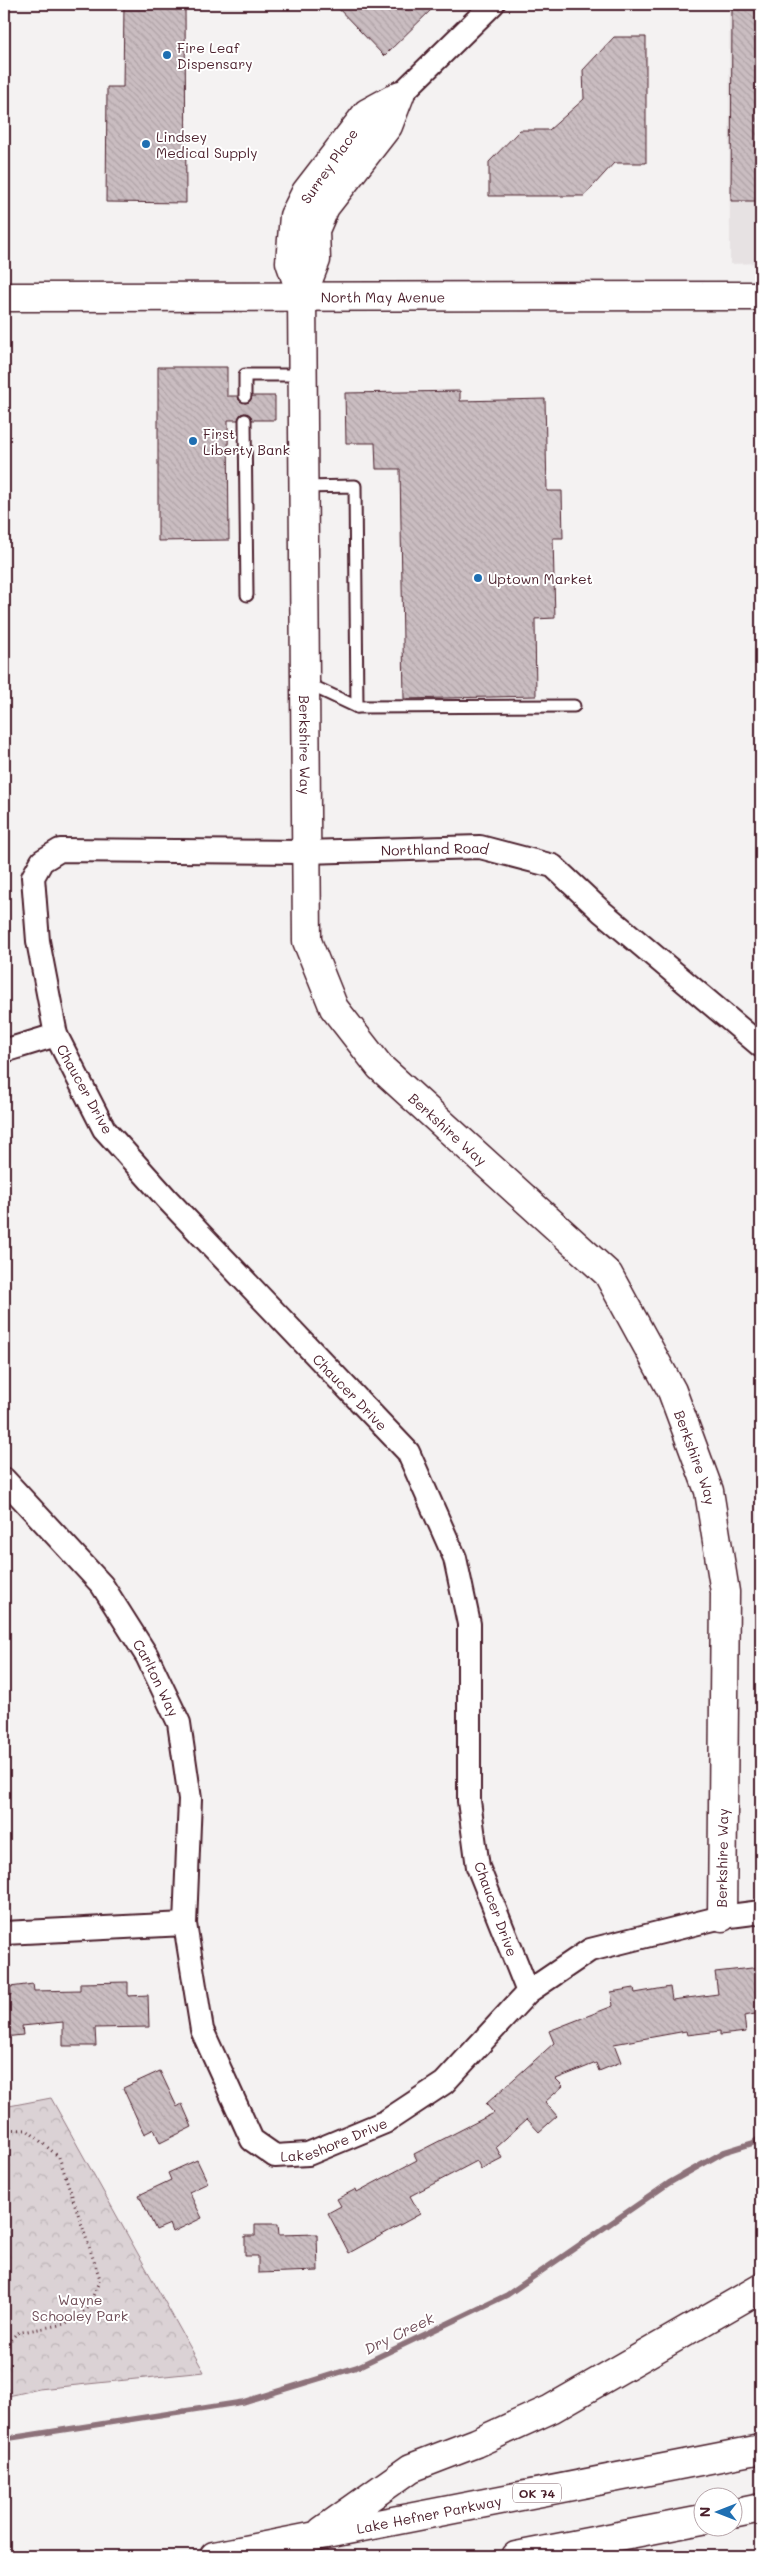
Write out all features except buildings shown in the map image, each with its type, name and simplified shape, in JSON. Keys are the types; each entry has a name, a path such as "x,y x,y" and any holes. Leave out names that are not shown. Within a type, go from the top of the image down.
{"main road":[{"name":"Surrey Place","path":"302,296 290,262 294,216 306,192 367,113 400,96"},
{"name":"Berkshire Way","path":"302,296 305,683 304,852 307,941 334,1008 380,1068 608,1274 672,1391 709,1491 725,1592 722,1917"},
{"name":"North May Avenue","path":"4,297 761,296"},
{"path":"314,2537 411,2468 476,2443 551,2409 761,2288"},
{"name":"Lake Hefner Parkway","path":"214,2556 761,2449"},
{"path":"742,2512 761,2508"},
{"path":"516,2556 692,2522"}],"street":[{"name":"Surrey Place","path":"400,96 493,4"},
{"name":"Northland Road","path":"42,861 60,850 304,852 480,847 553,866 601,912 761,1046"},
{"name":"Chaucer Drive","path":"42,861 33,877 38,941 56,1035 104,1129 168,1200 408,1452 455,1558 469,1624 469,1801 478,1868 528,1992"},
{"path":"4,1051 56,1035"},
{"name":"Carlton Way","path":"4,1479 102,1585 147,1656 179,1723 190,1799 185,1924"},
{"name":"Lakeshore Drive","path":"185,1924 202,2030 252,2140 275,2156 308,2154 385,2122 444,2083 528,1992 590,1950 722,1917 761,1912"},
{"path":"4,1934 185,1924"}],"lane":[{"path":"245,396 245,375 302,375"},
{"path":"245,420 247,595"},
{"path":"303,487 355,486 357,707"},
{"path":"305,683 357,707 574,706"}],"path":[{"path":"4,2129 27,2130 59,2157 100,2279 88,2308 65,2324 16,2333 4,2347"}],"shaded area":[{"path":"729,4 761,4 761,263 730,264"}],"green space":[{"name":"Wayne Schooley Park","path":"51,2098 204,2372 39,2389 4,2397 4,2107"}],"waterway":[{"name":"Dry Creek","path":"4,2439 243,2402 357,2367 507,2295 669,2183 724,2152 753,2143 761,2137"}],"place":[{"name":"Fire Leaf Dispensary","path":"167,55"},
{"name":"Lindsey Medical Supply","path":"146,144"},
{"name":"First Liberty Bank","path":"193,441"},
{"name":"Uptown Market","path":"478,578"}]}
